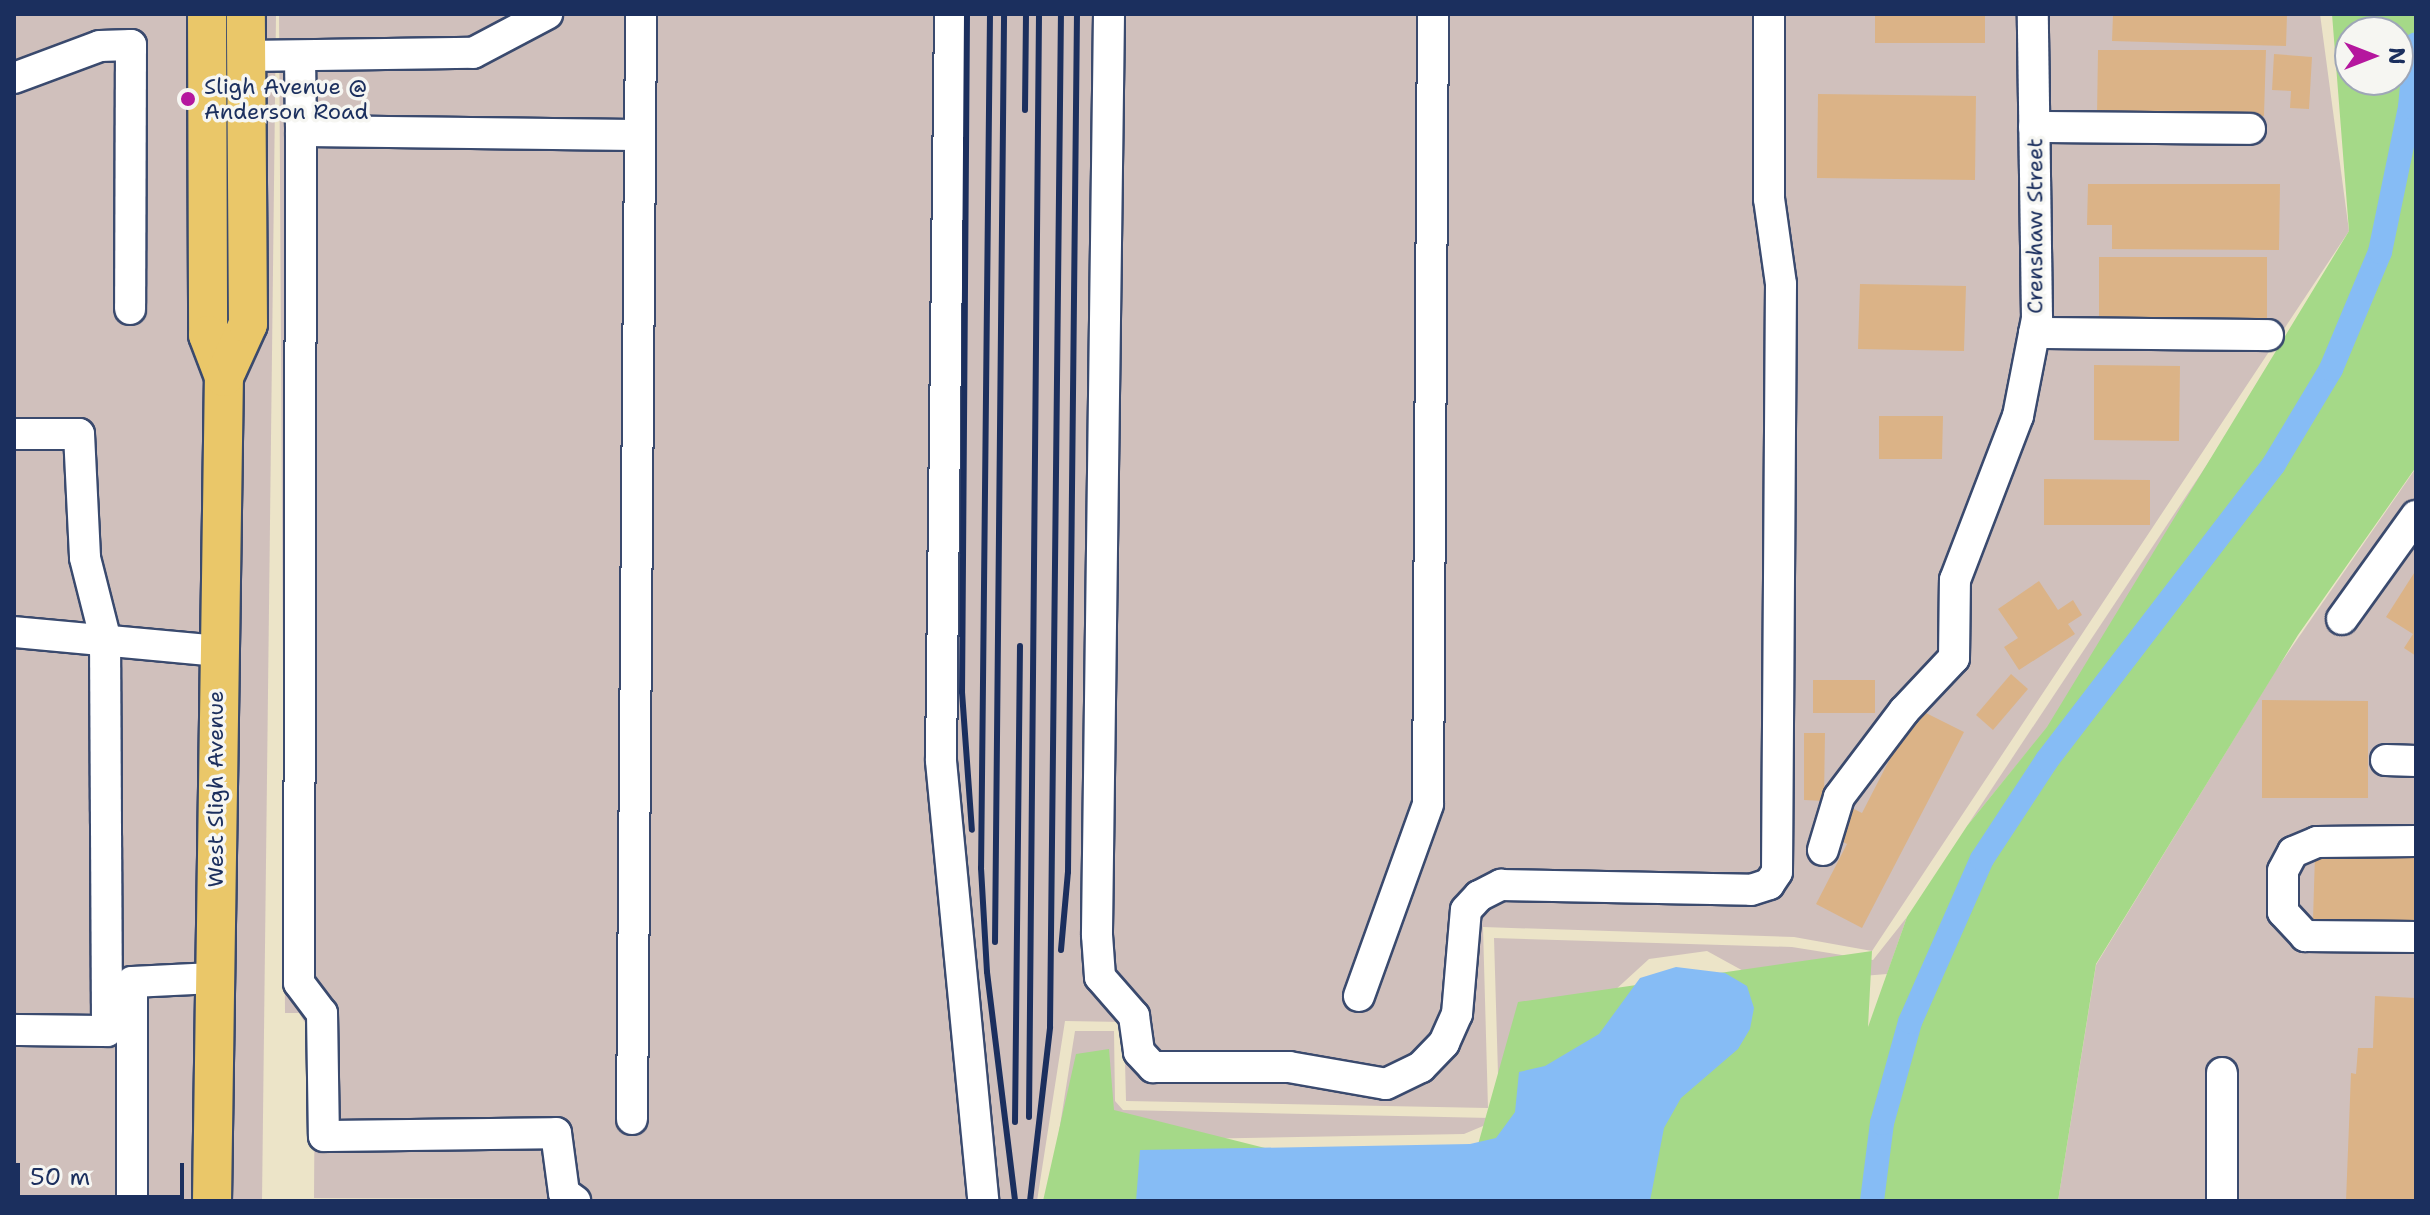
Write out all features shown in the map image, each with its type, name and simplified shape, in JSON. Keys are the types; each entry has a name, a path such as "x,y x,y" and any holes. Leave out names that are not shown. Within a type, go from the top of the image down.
{"main road":[{"name":"West Sligh Avenue","path":"207,14 208,335 224,377 217,651 212,1201"},
{"name":"West Sligh Avenue","path":"224,377 248,324 246,14"}],"street":[{"path":"246,56 473,53 547,14"},
{"path":"632,1119 641,14"},
{"path":"950,14 941,761 983,1201"},
{"path":"1109,14 1100,977 1134,1016 1139,1052 1153,1067 1289,1067 1386,1084 1421,1067 1444,1043 1457,1014 1466,910 1479,896 1501,885 1751,890 1769,884 1777,872 1781,284 1769,199 1769,14"},
{"path":"1359,996 1428,804 1433,14"},
{"name":"Crenshaw Street","path":"1823,850 1839,797 1904,711 1954,658 1955,580 2018,416 2034,333 2033,14"},
{"path":"14,78 100,46 131,45 130,309"},
{"path":"300,57 299,983 322,1013 324,1136 556,1133 564,1193 575,1201"},
{"path":"2034,127 2250,129"},
{"path":"301,131 640,135"},
{"path":"2034,333 2268,335"},
{"path":"14,434 79,434 85,558 105,637 119,982 132,1201"},
{"path":"2342,619 2416,516"},
{"path":"14,632 105,637 217,651"},
{"path":"2416,841 2317,842 2293,852 2283,871 2283,912 2305,936 2416,937"},
{"path":"119,982 214,978"},
{"path":"14,1030 107,1031 119,982"},
{"path":"2222,1073 2222,1201"}],"shaded area":[{"path":"14,14 276,14 262,1201 14,1201"},
{"path":"279,14 2320,14 2349,231 1872,951 1794,937 1483,927 1488,1108 1126,1101 1124,1022 1065,1021 1037,1201 314,1198 315,1039 299,1013 285,1013"},
{"path":"2319,296 2112,648 1967,826"},
{"path":"2416,468 2416,1201 2058,1201 2096,965 2276,670"},
{"path":"1907,917 1887,974 1767,984 1707,951 1649,959 1590,1013 1495,1121 1464,1134 1140,1140 1048,1201 1075,1031 1114,1031 1115,1101 1123,1110 1491,1118 1499,1108 1494,938 1792,947 1873,960"}],"green space":[{"path":"2332,14 2416,14 2416,467 2298,635 2096,964 2058,1201 1043,1201 1076,1054 1109,1049 1114,1110 1463,1198 1518,1002 1872,951 1868,1027 1907,917 1967,826 2047,727 2349,231 2338,96 2414,96 2414,16 2334,16 2334,40"}],"water":[{"path":"1676,967 1725,973 1747,986 1754,1008 1750,1029 1738,1049 1681,1098 1664,1128 1650,1201 1136,1201 1140,1150 1470,1144 1496,1138 1515,1112 1519,1072 1545,1066 1599,1034 1640,978"}],"building":[{"path":"1875,14 1985,14 1985,43 1875,43"},
{"path":"2113,14 2287,14 2286,46 2112,41"},
{"path":"2098,50 2266,50 2264,116 2097,116"},
{"path":"2274,54 2312,57 2309,109 2290,108 2291,91 2272,90"},
{"path":"1818,94 1976,96 1975,180 1817,178"},
{"path":"2088,184 2280,184 2279,250 2112,249 2112,225 2087,225"},
{"path":"2099,257 2267,257 2267,322 2099,321"},
{"path":"1860,284 1966,286 1964,351 1858,349"},
{"path":"2094,365 2180,366 2179,441 2094,440"},
{"path":"1879,416 1943,416 1942,459 1879,459"},
{"path":"2044,479 2150,480 2150,525 2044,525"},
{"path":"2416,570 2416,656 2404,648 2413,634 2386,617"},
{"path":"2039,581 2058,610 2073,600 2082,615 2068,624 2075,634 2019,670 2004,647 2018,638 1998,609"},
{"path":"2011,674 2028,689 1993,730 1976,715"},
{"path":"1813,680 1875,680 1875,713 1813,713"},
{"path":"2262,700 2368,701 2368,798 2262,798"},
{"path":"1916,708 1964,732 1862,928 1816,904 1847,844 1831,836 1846,805 1862,813"},
{"path":"1804,733 1825,733 1824,801 1804,800"},
{"path":"2315,854 2416,857 2416,922 2313,920"},
{"path":"2375,996 2416,998 2416,1201 2346,1201 2351,1073 2356,1074 2358,1048 2373,1048"}],"waterway":[{"path":"1872,1201 1882,1123 1910,1022 1982,859 2047,760 2274,464 2331,369 2380,252 2410,107 2416,44"}],"railway":[{"path":"967,14 962,692 972,830"},
{"path":"990,14 981,868 987,972 1015,1201"},
{"path":"995,942 1004,14"},
{"path":"1025,110 1026,14"},
{"path":"1029,1117 1039,14"},
{"path":"1030,1201 1050,1027 1061,14"},
{"path":"1061,950 1068,872 1077,14"},
{"path":"1015,1122 1020,646"}],"place":[{"name":"Sligh Avenue @ Anderson Road","path":"188,99"}]}
